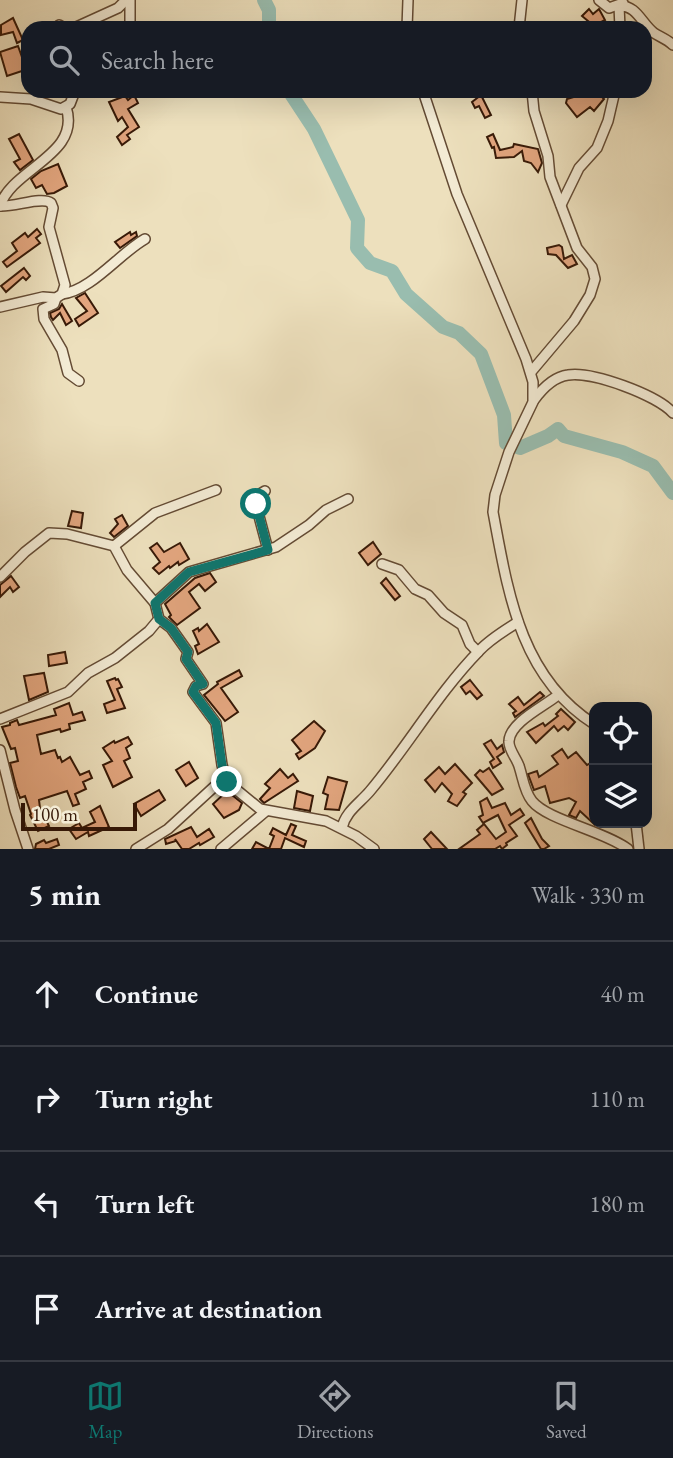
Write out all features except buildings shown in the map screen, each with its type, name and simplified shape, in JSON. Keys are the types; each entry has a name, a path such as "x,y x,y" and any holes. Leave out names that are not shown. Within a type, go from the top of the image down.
{"street":[{"path":"89,21 118,8 128,0"},
{"path":"128,0 130,21"},
{"path":"407,21 408,0"},
{"path":"520,21 522,0"},
{"path":"599,0 606,7 623,3 643,21"},
{"path":"621,21 623,3"},
{"path":"652,31 673,45"},
{"path":"1,99 31,99 53,107 66,107 73,98"},
{"path":"425,98 457,194 531,372 533,402"},
{"path":"531,372 574,321 594,284 592,267 577,248 550,177 548,156 534,111 533,98"},
{"path":"561,205 579,168 597,148 613,98"},
{"path":"66,107 69,127 65,137 7,192 0,206 17,206 42,199 51,203 53,208 49,227 65,281 54,304 43,309 44,318 62,350 68,373 79,381"},
{"path":"0,307 69,293 84,285 145,239"},
{"path":"589,721 558,695 538,666 518,622 493,512 495,495 509,452 533,402 545,386 554,380 566,375 577,375 614,383 660,401 673,413"},
{"path":"114,546 155,513 216,490"},
{"path":"265,491 255,501 268,550"},
{"path":"155,603 189,572 282,544 318,519 326,510 348,499"},
{"path":"0,577 24,552 49,533 67,534 114,546 127,570 155,603 159,619 171,628 188,652 186,659 203,684 196,686 193,692 216,723 227,782 255,806 266,811 321,820 342,828 374,849"},
{"path":"382,564 399,570 415,589 428,595 444,614 462,625 470,644 478,652"},
{"path":"0,719 68,692 88,673 116,658 149,631 159,619"},
{"path":"342,828 345,816 357,806 398,758 450,685 478,652 518,622"},
{"path":"558,695 525,716 509,739 528,794 538,807 607,836 628,849"},
{"path":"0,750 3,776 28,849"},
{"path":"135,849 168,830 215,786 227,782"},
{"path":"221,849 266,811"},
{"path":"637,828 639,849"}],"waterway":[{"path":"264,0 269,10 269,21"},
{"path":"294,98 314,129 358,220 357,248 370,263 392,271 406,294 443,327 459,333 481,354 504,415 506,443 520,448 558,429 564,436 622,452 653,466 673,493"}],"route":[{"path":"227,782 217,741 216,723 193,692 196,686 203,684 186,659 188,652 171,628 159,619 155,603 189,572 268,550 256,504"}]}
